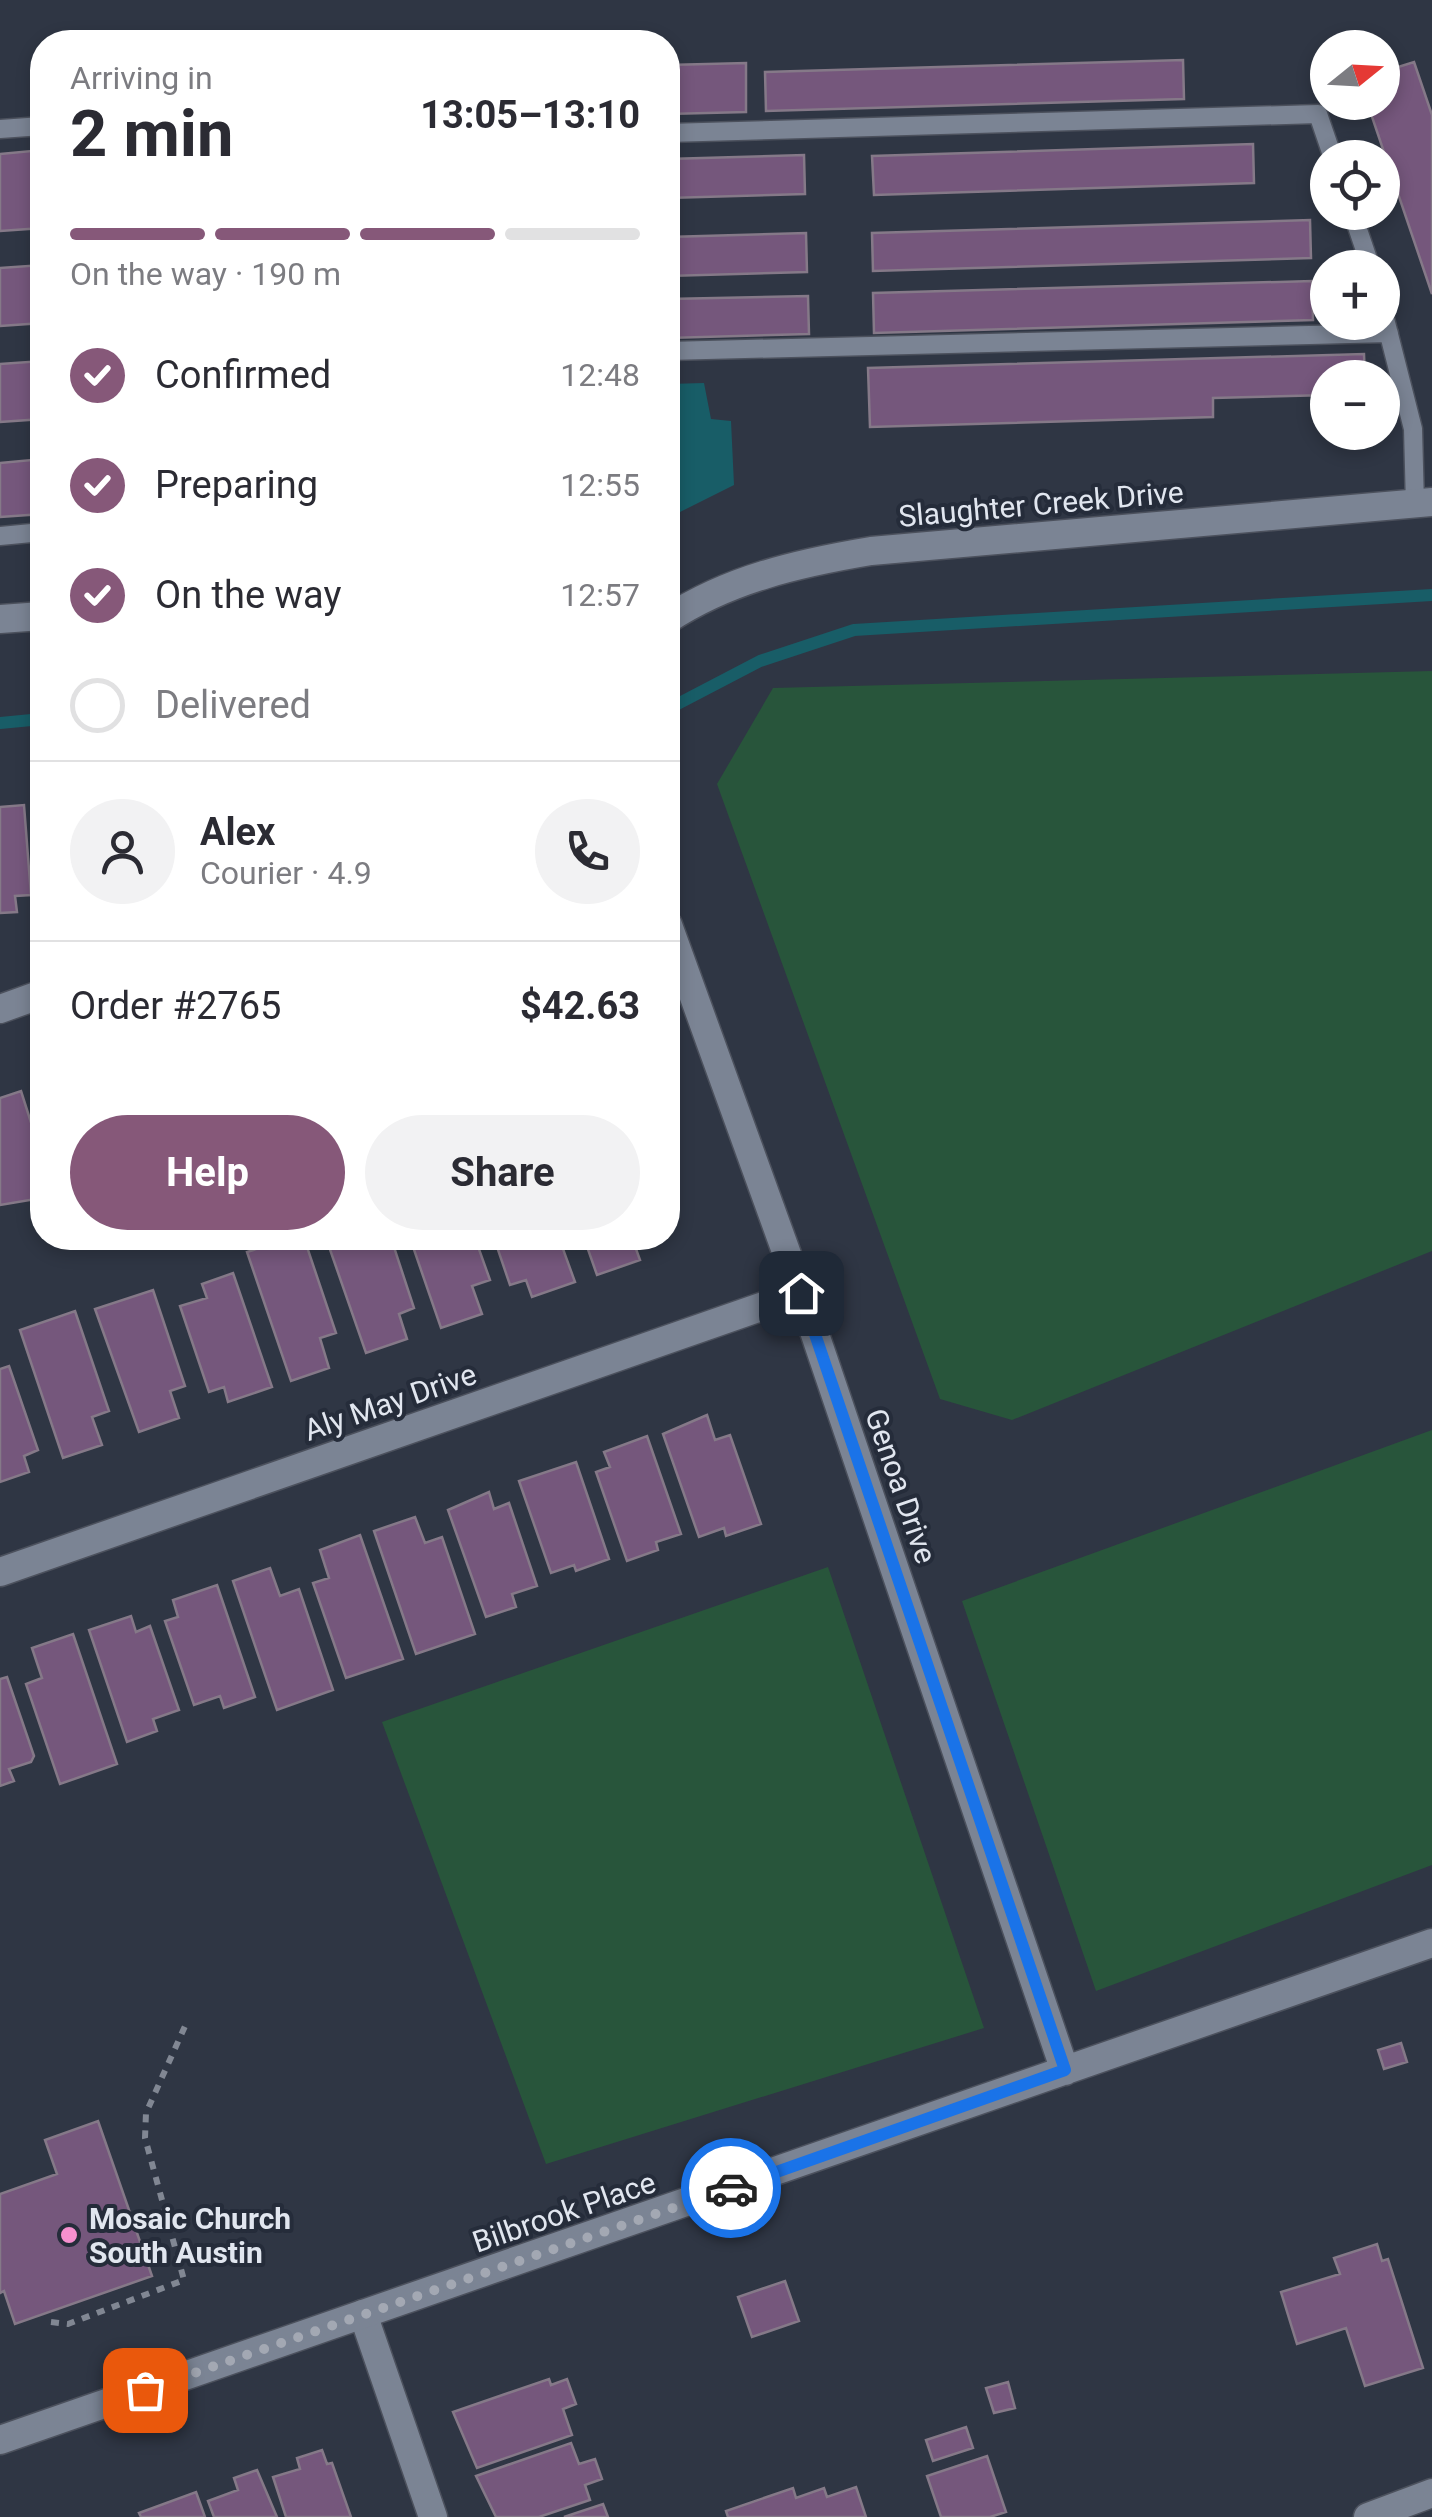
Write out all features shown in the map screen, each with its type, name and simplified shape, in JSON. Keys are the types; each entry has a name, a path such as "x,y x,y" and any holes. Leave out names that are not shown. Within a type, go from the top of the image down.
{"street":[{"name":"Slaughter Creek Drive","path":"680,611 695,601 789,565 871,552 1424,504"},
{"path":"0,619 30,617"},
{"name":"Genoa Drive","path":"680,958 801,1293 1065,2070"},
{"path":"0,1010 30,999"},
{"name":"Aly May Drive","path":"0,1572 801,1293"},
{"name":"Bilbrook Place","path":"0,2440 1432,1943"},
{"path":"364,2314 433,2517"},
{"path":"1368,2517 1432,2493"}],"lane":[{"path":"680,133 1318,114 1326,140"},
{"path":"0,130 30,127"},
{"path":"680,351 1310,335"},
{"path":"1391,340 1413,429 1424,504"},
{"path":"0,536 30,533"}],"path":[{"path":"51,2322 68,2324 184,2280 145,2138 146,2114 186,2024"}],"green space":[{"path":"1432,671 1432,1251 1012,1420 940,1399 717,784 773,688"},
{"path":"1432,1430 1432,1865 1096,1991 962,1601"},
{"path":"828,1567 984,2028 546,2164 382,1722"}],"water":[{"path":"704,383 711,419 731,421 734,485 680,512 680,384"}],"building":[{"path":"1183,60 1184,99 766,111 765,72"},
{"path":"1414,62 1432,115 1432,294 1400,199 1400,140 1380,140 1373,120 1400,120 1400,66"},
{"path":"746,63 746,112 680,114 680,65"},
{"path":"1253,144 1254,183 874,195 872,156"},
{"path":"30,151 30,229 0,231 0,154"},
{"path":"804,155 805,194 680,198 680,159"},
{"path":"1310,220 1311,250 1310,258 873,271 872,233"},
{"path":"806,233 807,272 680,276 680,237"},
{"path":"30,266 30,324 0,326 0,268"},
{"path":"1310,281 1310,320 874,333 873,293"},
{"path":"808,296 809,334 680,338 680,299"},
{"path":"1364,354 1364,360 1310,360 1310,395 1213,398 1213,417 870,427 868,368"},
{"path":"30,362 30,420 0,422 0,364"},
{"path":"30,460 30,515 0,517 0,463"},
{"path":"24,805 30,895 15,896 17,912 0,913 0,807"},
{"path":"21,1091 30,1119 30,1200 0,1205 0,1098"},
{"path":"308,1250 336,1333 320,1338 329,1368 291,1381 247,1252"},
{"path":"330,1250 395,1250 414,1308 399,1314 407,1339 366,1353"},
{"path":"414,1250 479,1250 490,1280 472,1286 482,1314 441,1328"},
{"path":"498,1250 563,1250 575,1282 532,1297 526,1280 510,1285"},
{"path":"588,1250 636,1250 640,1260 597,1275"},
{"path":"233,1273 272,1387 228,1402 224,1387 209,1392 180,1306 207,1298 202,1284"},
{"path":"153,1290 185,1386 170,1391 179,1418 139,1432 95,1309"},
{"path":"75,1311 109,1411 92,1417 102,1445 63,1458 20,1330"},
{"path":"9,1366 38,1450 24,1456 29,1472 0,1482 0,1369"},
{"path":"707,1415 715,1440 730,1435 761,1524 726,1536 724,1528 699,1537 663,1434"},
{"path":"647,1436 681,1534 656,1542 658,1550 627,1561 596,1472 610,1467 604,1452"},
{"path":"576,1462 609,1559 576,1571 574,1565 551,1573 519,1481"},
{"path":"489,1492 494,1509 509,1503 537,1586 512,1594 516,1607 486,1617 448,1510"},
{"path":"415,1517 425,1543 442,1537 475,1634 416,1654 374,1531"},
{"path":"360,1535 403,1659 346,1678 313,1583 329,1578 320,1550"},
{"path":"270,1568 280,1596 299,1589 333,1690 277,1710 233,1581"},
{"path":"217,1585 255,1697 224,1708 220,1696 194,1705 165,1621 178,1617 173,1600"},
{"path":"131,1616 136,1632 150,1626 179,1710 153,1719 157,1731 127,1742 89,1630"},
{"path":"73,1634 117,1764 60,1784 26,1684 42,1678 32,1648"},
{"path":"7,1677 34,1756 31,1762 9,1769 14,1781 0,1786 0,1679"},
{"path":"1401,2043 1407,2062 1384,2069 1378,2050"},
{"name":"Mosaic Church South Austin","path":"98,2121 152,2276 15,2324 4,2291 0,2293 0,2194 57,2174 45,2140"},
{"path":"1377,2244 1382,2261 1388,2259 1423,2368 1365,2386 1346,2328 1297,2344 1281,2292 1340,2274 1334,2258"},
{"path":"785,2281 799,2321 752,2337 738,2297"},
{"path":"549,2379 551,2385 567,2379 576,2404 563,2409 572,2435 477,2468 453,2412"},
{"path":"1008,2382 1015,2408 994,2413 986,2388"},
{"path":"966,2427 973,2448 933,2461 926,2440"},
{"path":"571,2443 579,2464 595,2459 602,2479 585,2485 590,2500 539,2517 496,2517 476,2476"},
{"path":"322,2450 327,2464 332,2463 351,2517 286,2517 273,2477 300,2469 297,2458"},
{"path":"987,2456 1006,2512 990,2517 941,2517 927,2476"},
{"path":"257,2470 277,2517 214,2517 208,2501 238,2490 234,2478"},
{"path":"856,2487 866,2517 728,2517 726,2511 793,2488 796,2498 824,2488 827,2497"},
{"path":"196,2492 205,2517 141,2517 139,2513"},
{"path":"603,2504 608,2517 564,2517"}],"waterway":[{"path":"680,703 760,661 854,630 1432,595"},
{"path":"0,723 30,720"}],"way so far":[{"path":"145,2390 731,2188"}],"place":[{"name":"Mosaic Church South Austin","path":"69,2235"}],"route":[{"path":"731,2188 1065,2070 801,1293"}]}
